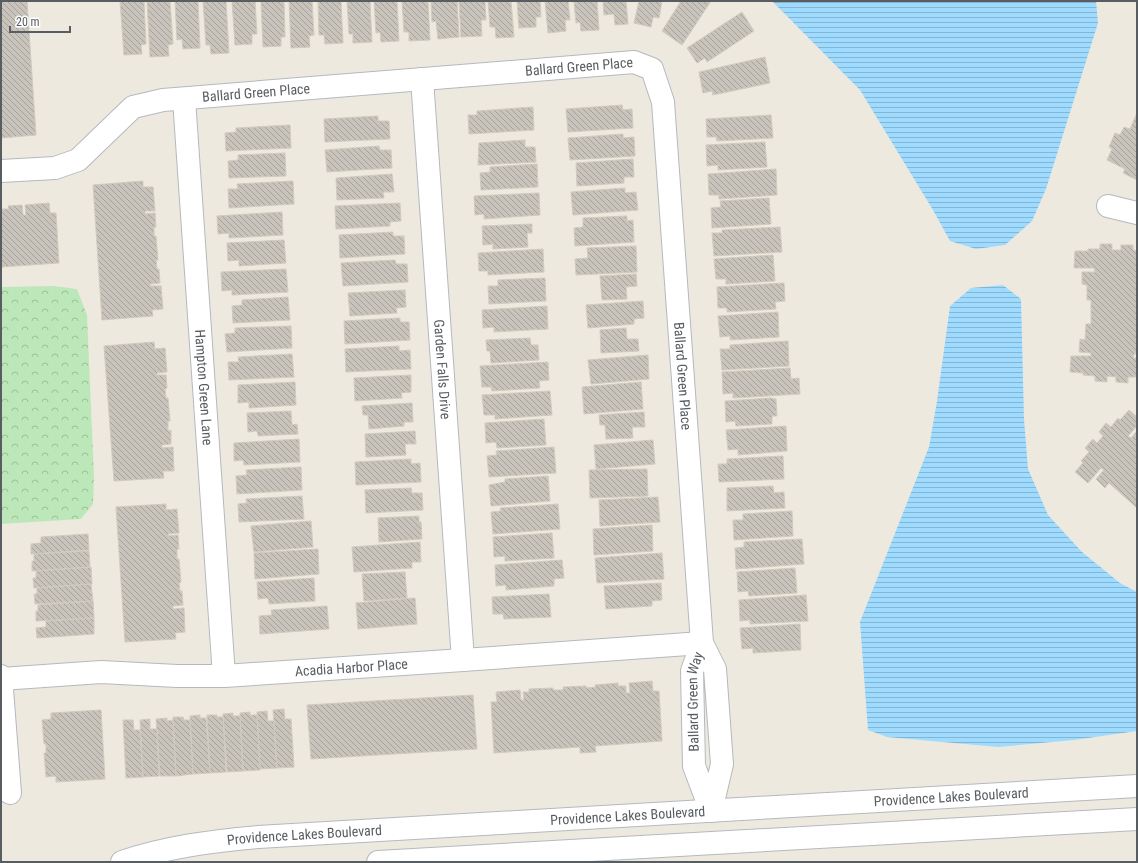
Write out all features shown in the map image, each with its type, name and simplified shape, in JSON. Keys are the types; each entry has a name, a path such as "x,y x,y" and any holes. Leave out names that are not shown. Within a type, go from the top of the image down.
{"street":[{"name":"Ballard Green Place","path":"1,171 55,168 78,160 133,108 163,100 634,62 652,69 663,102 702,643"},
{"name":"Garden Falls Drive","path":"422,79 463,660"},
{"name":"Hampton Green Lane","path":"184,99 224,676"},
{"path":"1108,206 1137,213"},
{"name":"Acadia Harbor Place","path":"1,678 101,672 177,676 224,676 702,643"},
{"name":"Ballard Green Way","path":"702,643 692,671 694,766 711,811 714,843"},
{"path":"1,678 10,793"},
{"name":"Providence Lakes Boulevard","path":"122,862 154,852 189,845 251,838 1137,786"},
{"path":"378,862 1137,819"}],"green space":[{"path":"54,286 77,289 87,315 94,477 93,504 81,519 1,524 1,287"}],"water":[{"path":"772,1 1096,1 1098,23 1046,189 1032,221 1005,245 976,249 950,241 933,210 860,90"},
{"path":"1003,285 1021,299 1024,419 1028,469 1048,515 1082,552 1120,583 1137,592 1137,731 1074,740 998,747 887,737 868,730 860,622 929,447 950,306 971,288"}],"building":[{"path":"27,1 36,135 1,138 1,2"},
{"path":"120,1 144,1 146,44 141,45 142,54 124,55"},
{"path":"147,1 170,1 173,44 168,45 169,56 150,57"},
{"path":"175,1 198,1 200,48 183,49 182,39 177,40"},
{"path":"203,1 226,1 229,53 211,54 210,45 206,45"},
{"path":"232,1 255,1 257,34 252,34 252,44 235,45"},
{"path":"261,1 284,1 285,37 281,37 281,46 263,47"},
{"path":"289,1 312,1 314,35 309,36 310,47 291,48"},
{"path":"318,1 341,1 343,43 325,44 324,35 319,35"},
{"path":"347,1 370,1 372,42 353,43 353,34 349,34"},
{"path":"374,1 397,1 399,41 381,42 380,32 376,33"},
{"path":"402,1 428,1 430,40 409,41 409,32 404,32"},
{"path":"431,1 457,1 459,37 438,39 436,21 432,22"},
{"path":"459,1 485,1 486,20 481,20 482,36 461,37"},
{"path":"488,1 511,1 514,37 496,38 495,27 490,27"},
{"path":"517,1 540,1 541,17 536,17 536,27 519,28"},
{"path":"545,1 568,1 570,20 565,20 566,31 548,33"},
{"path":"574,1 597,1 599,30 581,31 580,22 576,23"},
{"path":"603,1 626,1 628,24 615,25 614,14 604,15"},
{"path":"639,1 662,1 659,18 653,17 651,27 634,23"},
{"path":"681,1 711,1 682,45 662,31"},
{"path":"742,12 754,31 707,62 705,58 697,63 687,48"},
{"path":"765,57 770,83 713,95 712,91 703,93 699,72"},
{"path":"622,105 623,110 632,109 633,128 568,132 566,109"},
{"path":"533,107 534,130 469,134 468,115 477,115 477,111"},
{"path":"1137,113 1137,180 1123,173 1125,169 1107,160 1112,149 1109,147 1115,133 1120,135 1124,127 1130,129"},
{"path":"771,115 773,138 717,141 716,137 707,137 706,119"},
{"path":"378,116 378,121 389,121 390,139 325,142 324,119"},
{"path":"290,125 291,148 226,151 225,133 236,132 236,128"},
{"path":"623,134 623,138 634,137 635,156 570,160 568,138"},
{"path":"525,140 525,147 535,147 536,162 478,165 479,143"},
{"path":"765,142 767,167 718,170 718,165 707,166 706,145"},
{"path":"379,146 380,150 391,150 392,168 327,172 325,150"},
{"path":"285,153 286,176 229,178 228,161 238,160 238,155"},
{"path":"633,159 634,177 624,177 624,183 577,186 576,163"},
{"path":"537,164 538,187 481,190 480,173 490,172 490,167"},
{"path":"776,169 777,195 719,199 719,195 709,195 708,174"},
{"path":"392,174 394,192 383,192 384,198 337,200 336,178"},
{"path":"143,181 143,187 153,187 155,211 145,211 145,214 155,213 156,227 154,227 154,236 156,236 158,260 156,260 157,269 159,269 160,283 150,284 150,286 161,286 163,309 152,310 153,316 102,320 93,185"},
{"path":"293,181 294,204 229,208 228,189 238,189 237,184"},
{"path":"625,188 625,193 636,192 638,210 573,215 571,192"},
{"path":"539,193 540,215 484,219 484,214 475,215 474,196"},
{"path":"769,198 771,224 712,228 711,208 721,207 720,201"},
{"path":"49,203 50,213 56,213 59,263 1,267 1,209 9,209 8,206 22,205 23,215 26,215 25,205"},
{"path":"400,203 401,221 390,222 390,226 336,229 335,206"},
{"path":"282,212 283,235 229,238 229,233 218,234 217,216"},
{"path":"627,216 627,221 633,220 634,242 575,246 574,228 583,227 583,218"},
{"path":"532,224 532,233 527,233 528,247 493,249 493,244 483,245 482,226"},
{"path":"780,227 782,252 714,256 712,233 722,233 722,230"},
{"path":"393,232 393,236 404,236 405,254 340,258 339,235"},
{"path":"284,240 286,263 239,266 239,260 228,261 227,243"},
{"path":"1100,244 1112,244 1112,250 1121,250 1121,245 1133,245 1133,250 1137,251 1137,354 1134,354 1133,358 1137,358 1137,377 1128,377 1128,383 1116,382 1116,377 1107,376 1107,382 1095,381 1095,376 1070,372 1071,356 1091,356 1091,353 1079,352 1080,339 1085,340 1086,324 1091,324 1091,300 1087,300 1087,285 1082,284 1082,272 1095,272 1094,268 1074,268 1075,251 1100,249"},
{"path":"636,246 637,272 576,275 575,259 588,258 587,248"},
{"path":"543,249 544,272 488,275 488,271 479,271 478,253"},
{"path":"773,255 775,281 726,284 726,279 716,279 714,259"},
{"path":"395,260 396,264 407,264 408,282 343,286 341,263"},
{"path":"286,269 288,292 232,295 232,290 222,291 221,272"},
{"path":"636,274 637,286 626,287 627,299 602,300 600,276"},
{"path":"545,278 546,301 489,304 488,286 498,286 498,280"},
{"path":"784,283 785,301 775,302 776,309 727,312 727,308 718,308 717,287"},
{"path":"405,290 406,307 396,308 397,313 350,316 348,293"},
{"path":"288,297 290,320 233,323 232,306 242,305 242,300"},
{"path":"643,301 644,318 634,319 634,324 588,328 586,305"},
{"path":"547,306 548,329 494,332 494,327 483,328 482,310"},
{"path":"778,312 779,337 730,340 730,336 720,337 718,316"},
{"path":"400,318 400,322 409,322 410,340 345,344 344,321"},
{"path":"291,326 292,348 227,352 225,334 235,333 235,328"},
{"path":"626,328 627,339 638,339 639,351 601,353 600,330"},
{"path":"530,338 531,345 538,345 539,360 491,363 490,351 487,351 486,340"},
{"path":"788,341 789,366 722,370 720,349 730,349 730,345"},
{"path":"154,342 155,349 165,348 167,372 157,373 157,375 166,375 167,388 165,389 166,398 168,398 170,421 168,421 168,431 171,430 171,444 162,445 162,448 173,447 174,471 163,471 164,478 114,481 104,346"},
{"path":"399,346 399,351 410,350 411,369 346,372 345,349"},
{"path":"292,354 294,377 229,380 228,362 239,362 238,357"},
{"path":"648,355 649,379 591,384 588,360"},
{"path":"548,362 549,380 539,381 540,388 492,391 491,387 482,387 480,366"},
{"path":"790,368 791,379 799,378 800,394 733,398 733,393 723,394 722,372"},
{"path":"411,375 411,392 401,393 402,398 355,401 354,378"},
{"path":"295,382 296,405 249,408 249,402 238,403 238,385"},
{"path":"641,382 643,409 584,414 582,387"},
{"path":"550,391 552,415 495,419 495,415 484,415 482,395"},
{"path":"770,398 776,399 777,416 772,416 772,424 736,426 735,421 726,422 725,401"},
{"path":"412,403 413,422 404,422 404,426 369,429 368,415 363,415 362,406"},
{"path":"1129,410 1137,417 1137,426 1128,436 1131,438 1137,431 1137,508 1109,483 1105,488 1096,479 1104,470 1101,468 1088,483 1075,472 1083,463 1081,461 1089,452 1085,448 1093,439 1097,443 1103,436 1099,432 1106,423 1111,427 1118,418 1120,420"},
{"path":"291,411 292,425 297,424 298,434 258,436 257,431 248,432 247,413"},
{"path":"644,412 645,427 632,427 633,438 606,439 605,425 600,425 599,415"},
{"path":"544,419 546,445 497,448 496,442 486,443 485,423"},
{"path":"786,426 787,451 738,455 738,449 728,450 726,430"},
{"path":"415,431 416,444 405,444 406,455 366,457 365,434"},
{"path":"299,439 300,462 244,465 243,460 234,461 234,443"},
{"path":"653,440 655,464 596,469 594,445"},
{"path":"554,447 556,473 489,477 487,456 497,455 496,451"},
{"path":"783,456 784,479 719,482 718,464 727,464 727,459"},
{"path":"411,459 411,464 420,463 421,482 356,485 355,462"},
{"path":"301,467 302,490 237,494 236,476 247,475 246,470"},
{"path":"647,469 648,496 590,498 589,470"},
{"path":"548,476 550,501 491,506 489,485 505,482 505,479"},
{"path":"773,486 774,493 784,492 785,508 727,511 727,488"},
{"path":"411,488 412,493 422,493 423,510 366,513 365,490"},
{"path":"302,496 304,519 239,522 238,504 247,503 246,499"},
{"path":"658,497 660,522 600,526 599,500"},
{"path":"166,504 166,510 177,509 179,533 168,534 168,536 178,535 179,549 177,549 177,559 179,559 181,582 179,583 180,591 182,591 183,605 173,606 173,609 184,608 185,632 175,633 176,639 125,642 116,507"},
{"path":"558,504 560,529 493,534 491,512 501,511 500,508"},
{"path":"792,511 793,536 734,540 733,520 743,520 743,514"},
{"path":"419,516 419,522 421,522 422,539 379,542 378,518"},
{"path":"311,521 313,547 254,552 251,526"},
{"path":"652,525 653,551 594,555 593,529"},
{"path":"552,533 554,558 505,561 505,556 494,557 493,537"},
{"path":"88,534 89,550 31,554 31,544 41,543 41,537"},
{"path":"802,539 804,564 736,569 735,548 744,547 744,542"},
{"path":"420,542 421,562 412,562 412,568 354,572 352,547"},
{"path":"318,549 319,574 255,579 254,553"},
{"path":"89,551 90,567 32,571 34,554"},
{"path":"662,553 664,579 597,583 595,558"},
{"path":"562,560 564,578 554,579 554,586 506,590 506,585 496,586 495,565"},
{"path":"91,567 92,584 34,588 33,578 36,578 36,571"},
{"path":"795,568 797,593 749,596 748,591 738,592 737,572"},
{"path":"405,572 407,598 364,601 362,574"},
{"path":"314,578 315,601 269,604 268,598 258,599 257,582"},
{"path":"661,583 662,600 652,601 652,606 606,609 604,586"},
{"path":"91,584 93,601 35,604 34,594 37,594 37,588"},
{"path":"549,594 551,617 504,619 503,614 493,614 492,597"},
{"path":"806,595 808,621 750,624 750,620 740,621 739,600"},
{"path":"415,598 417,624 358,629 356,603"},
{"path":"93,601 94,618 36,621 36,611 38,611 38,605"},
{"path":"327,606 329,629 260,634 259,616 272,615 271,610"},
{"path":"94,618 94,634 37,638 36,628 46,627 46,621"},
{"path":"800,624 801,650 753,653 753,648 742,649 740,628"},
{"path":"652,681 653,691 659,691 662,741 595,746 596,752 580,753 580,747 494,753 491,702 497,702 496,692 520,690 521,700 524,700 523,692 529,692 529,689 553,688 553,690 563,690 563,687 586,686 586,688 596,687 595,685 618,683 618,686 626,686 626,693 630,693 629,683"},
{"path":"473,695 477,749 311,759 307,705"},
{"path":"284,709 285,719 291,719 294,767 277,768 273,710"},
{"path":"101,710 105,779 56,782 56,776 46,777 44,753 46,753 46,744 44,744 42,720 51,719 51,713"},
{"path":"267,711 268,721 274,721 277,768 260,769 257,712"},
{"path":"250,712 250,715 257,715 260,770 243,771 240,713"},
{"path":"233,713 233,716 240,716 243,771 227,772 223,714"},
{"path":"200,715 200,718 206,718 210,773 193,774 190,716"},
{"path":"207,715 217,715 217,717 223,717 226,772 210,773"},
{"path":"173,717 183,717 184,720 190,720 193,774 176,776"},
{"path":"167,718 167,721 173,720 176,776 160,776 156,719"},
{"path":"150,719 150,729 157,729 159,776 143,777 140,720"},
{"path":"123,720 133,720 134,730 140,730 143,777 126,778"}]}
